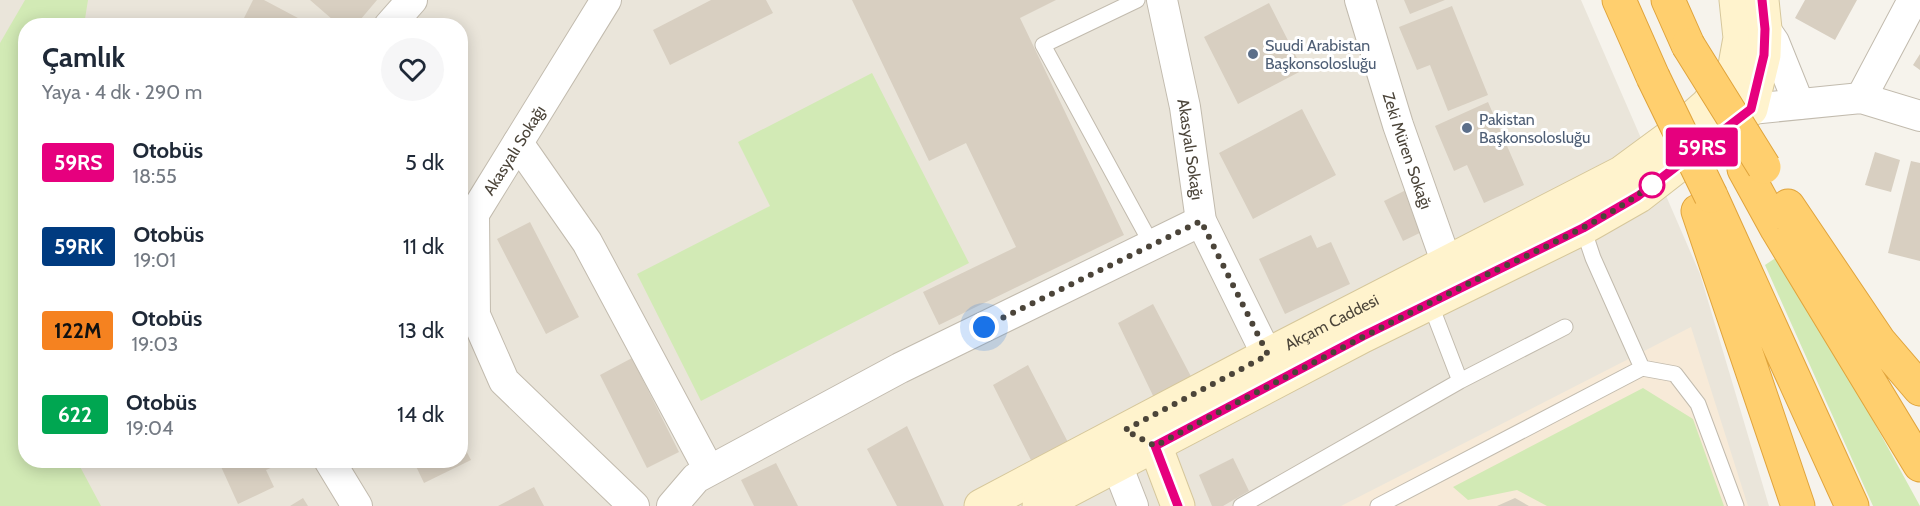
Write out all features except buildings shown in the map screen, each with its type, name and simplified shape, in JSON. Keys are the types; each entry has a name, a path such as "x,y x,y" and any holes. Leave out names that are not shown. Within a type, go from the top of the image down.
{"highway":[{"path":"1618,0 1703,198 1852,506"},
{"path":"1668,0 1704,87 1754,168 1813,290 1920,465"},
{"path":"1754,168 1801,227 1879,341 1920,389"},
{"path":"1703,198 1798,506"}],"main road":[{"path":"1630,185 1674,134 1707,105 1734,71 1740,38 1736,0"},
{"path":"1630,185 1751,109 1764,55 1763,14"},
{"name":"Akçam Caddesi","path":"1039,506 1133,449 1268,355 1447,264 1630,185"},
{"name":"Akçam Caddesi","path":"981,506 1133,449 1583,228 1630,185"},
{"path":"1133,449 1154,506"},
{"path":"1133,449 1178,506"}],"street":[{"path":"396,18 412,0"},
{"name":"Akasyalı Sokağı","path":"606,0 474,214 475,315 504,381 633,506"},
{"name":"Akasyalı Sokağı","path":"1162,0 1185,107 1201,221 1268,355"},
{"name":"Zeki Müren Sokağı","path":"1360,0 1398,124 1447,264"},
{"path":"1861,98 1913,0"},
{"path":"1763,14 1799,104"},
{"path":"1751,109 1861,98 1920,116"},
{"path":"518,143 587,242 709,470"},
{"path":"672,506 696,478 709,470 900,368 1201,221"},
{"path":"1133,449 1133,506"},
{"path":"334,468 357,506"}],"lane":[{"path":"1137,0 1043,45 1152,245"},
{"path":"1583,228 1593,258 1642,368"},
{"path":"1430,303 1460,381"},
{"path":"1241,506 1460,381 1565,327"},
{"path":"1378,506 1642,368 1675,374 1698,404 1736,506"}],"shaded area":[{"path":"0,0 1581,0 1700,274 1769,506 0,506"},
{"path":"1691,327 1748,506 1341,506"}],"green space":[{"path":"25,0 88,0 85,18 18,18 18,468 81,468 101,506 0,506 0,43"},
{"path":"872,73 969,263 701,401 637,274 770,206 738,142"},
{"path":"1777,257 1824,331 1920,506 1873,506 1765,265"},
{"path":"1643,388 1693,419 1724,506 1547,506 1517,490 1468,500 1453,487"}],"bus line":[{"name":"59RS","path":"1178,506 1155,446 1363,336 1583,228 1638,196 1751,109 1764,55 1765,29 1762,0"}],"place":[{"name":"Suudi Arabistan Başkonsolosluğu","path":"1253,54"},
{"name":"Pakistan Başkonsolosluğu","path":"1467,128"}],"route":[{"path":"984,327 1201,221 1268,355 1125,430 1155,446 1363,336 1583,228 1638,196 1657,181 1652,185"}]}
